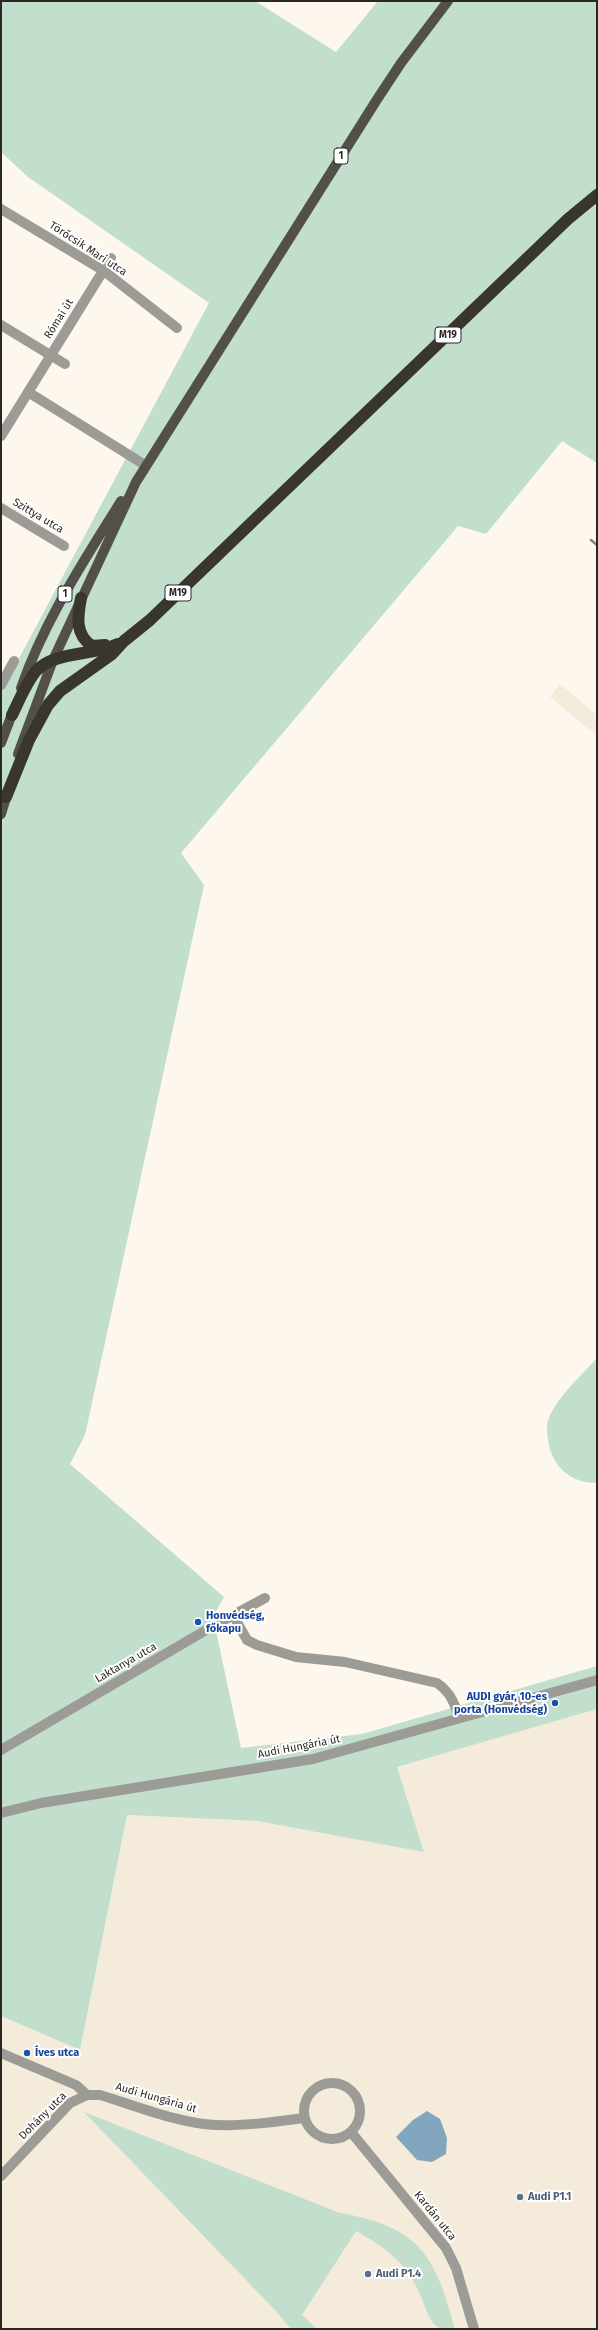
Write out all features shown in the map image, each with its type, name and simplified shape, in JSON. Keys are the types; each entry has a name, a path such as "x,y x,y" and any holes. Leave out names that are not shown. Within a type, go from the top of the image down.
{"highway":[{"name":"M19","path":"124,641 150,620 568,219 597,195"},
{"path":"81,598 78,622 80,632 87,643 92,646 124,641"},
{"path":"12,715 37,670 54,660 94,653 124,641"},
{"path":"6,797 35,727 48,705 60,691 112,654 124,641"}],"main road":[{"name":"1","path":"1,814 24,734 54,660 81,598 145,465 401,63 448,1"},
{"name":"1","path":"1,744 24,678 49,625 78,571 123,498 136,482"}],"street":[{"name":"Törőcsik Mari utca","path":"1,209 104,271 178,328"},
{"name":"Római út","path":"1,436 111,258"},
{"path":"1,325 65,364"},
{"path":"28,392 145,465"},
{"name":"Szittya utca","path":"1,508 64,546"},
{"path":"1,685 14,661"},
{"name":"Laktanya utca","path":"1,1750 233,1615 265,1598"},
{"path":"233,1615 247,1640 257,1645 296,1657 345,1662 437,1683 451,1696 459,1717"},
{"name":"Audi Hungária út","path":"1,1813 41,1803 313,1759 459,1717 597,1680"},
{"path":"1,2052 76,2085 87,2095"},
{"path":"328,2084 338,2084 350,2090 358,2103 358,2120 351,2132 339,2138 324,2138 313,2132 304,2118 304,2104 312,2091 328,2084"},
{"name":"Audi Hungária út","path":"87,2095 100,2094 182,2120 215,2125 263,2124 304,2118"},
{"name":"Dohány utca","path":"1,2176 70,2103 87,2095"},
{"name":"Kardán utca","path":"351,2132 446,2248 456,2268 474,2329"}],"shaded area":[{"path":"560,684 597,715 597,736 550,697"},
{"path":"597,1709 597,2329 1,2329 1,2016 80,2050 127,1815 257,1821 424,1852 397,1767"}],"green space":[{"path":"1,1 255,1 336,52 378,1 597,1 597,463 562,441 486,534 458,526 181,853 204,885 85,1435 70,1464 224,1597 213,1617 241,1748 362,1734 597,1666 597,1709 397,1767 424,1852 257,1821 127,1815 80,2050 1,2016 1,692 209,303 28,177 1,152"},
{"path":"597,1358 597,1483 578,1480 570,1476 558,1465 550,1449 547,1423 558,1402"},
{"path":"84,2112 340,2213 367,2219 389,2227 406,2236 420,2248 431,2263 448,2303 455,2329 437,2327 432,2322 413,2281 401,2264 385,2249 356,2231 302,2315 317,2329 291,2329 274,2309"}],"water":[{"path":"427,2111 440,2119 447,2138 446,2154 432,2162 417,2160 396,2137 413,2120"}],"railway":[{"path":"591,540 597,545"}],"place":[{"name":"Honvédség, főkapu","path":"198,1622"},
{"name":"AUDI gyár, 10-es porta (Honvédség)","path":"555,1703"},
{"name":"Íves utca","path":"27,2053"},
{"name":"Audi P1.1","path":"520,2197"},
{"name":"Audi P1.4","path":"368,2274"}]}
